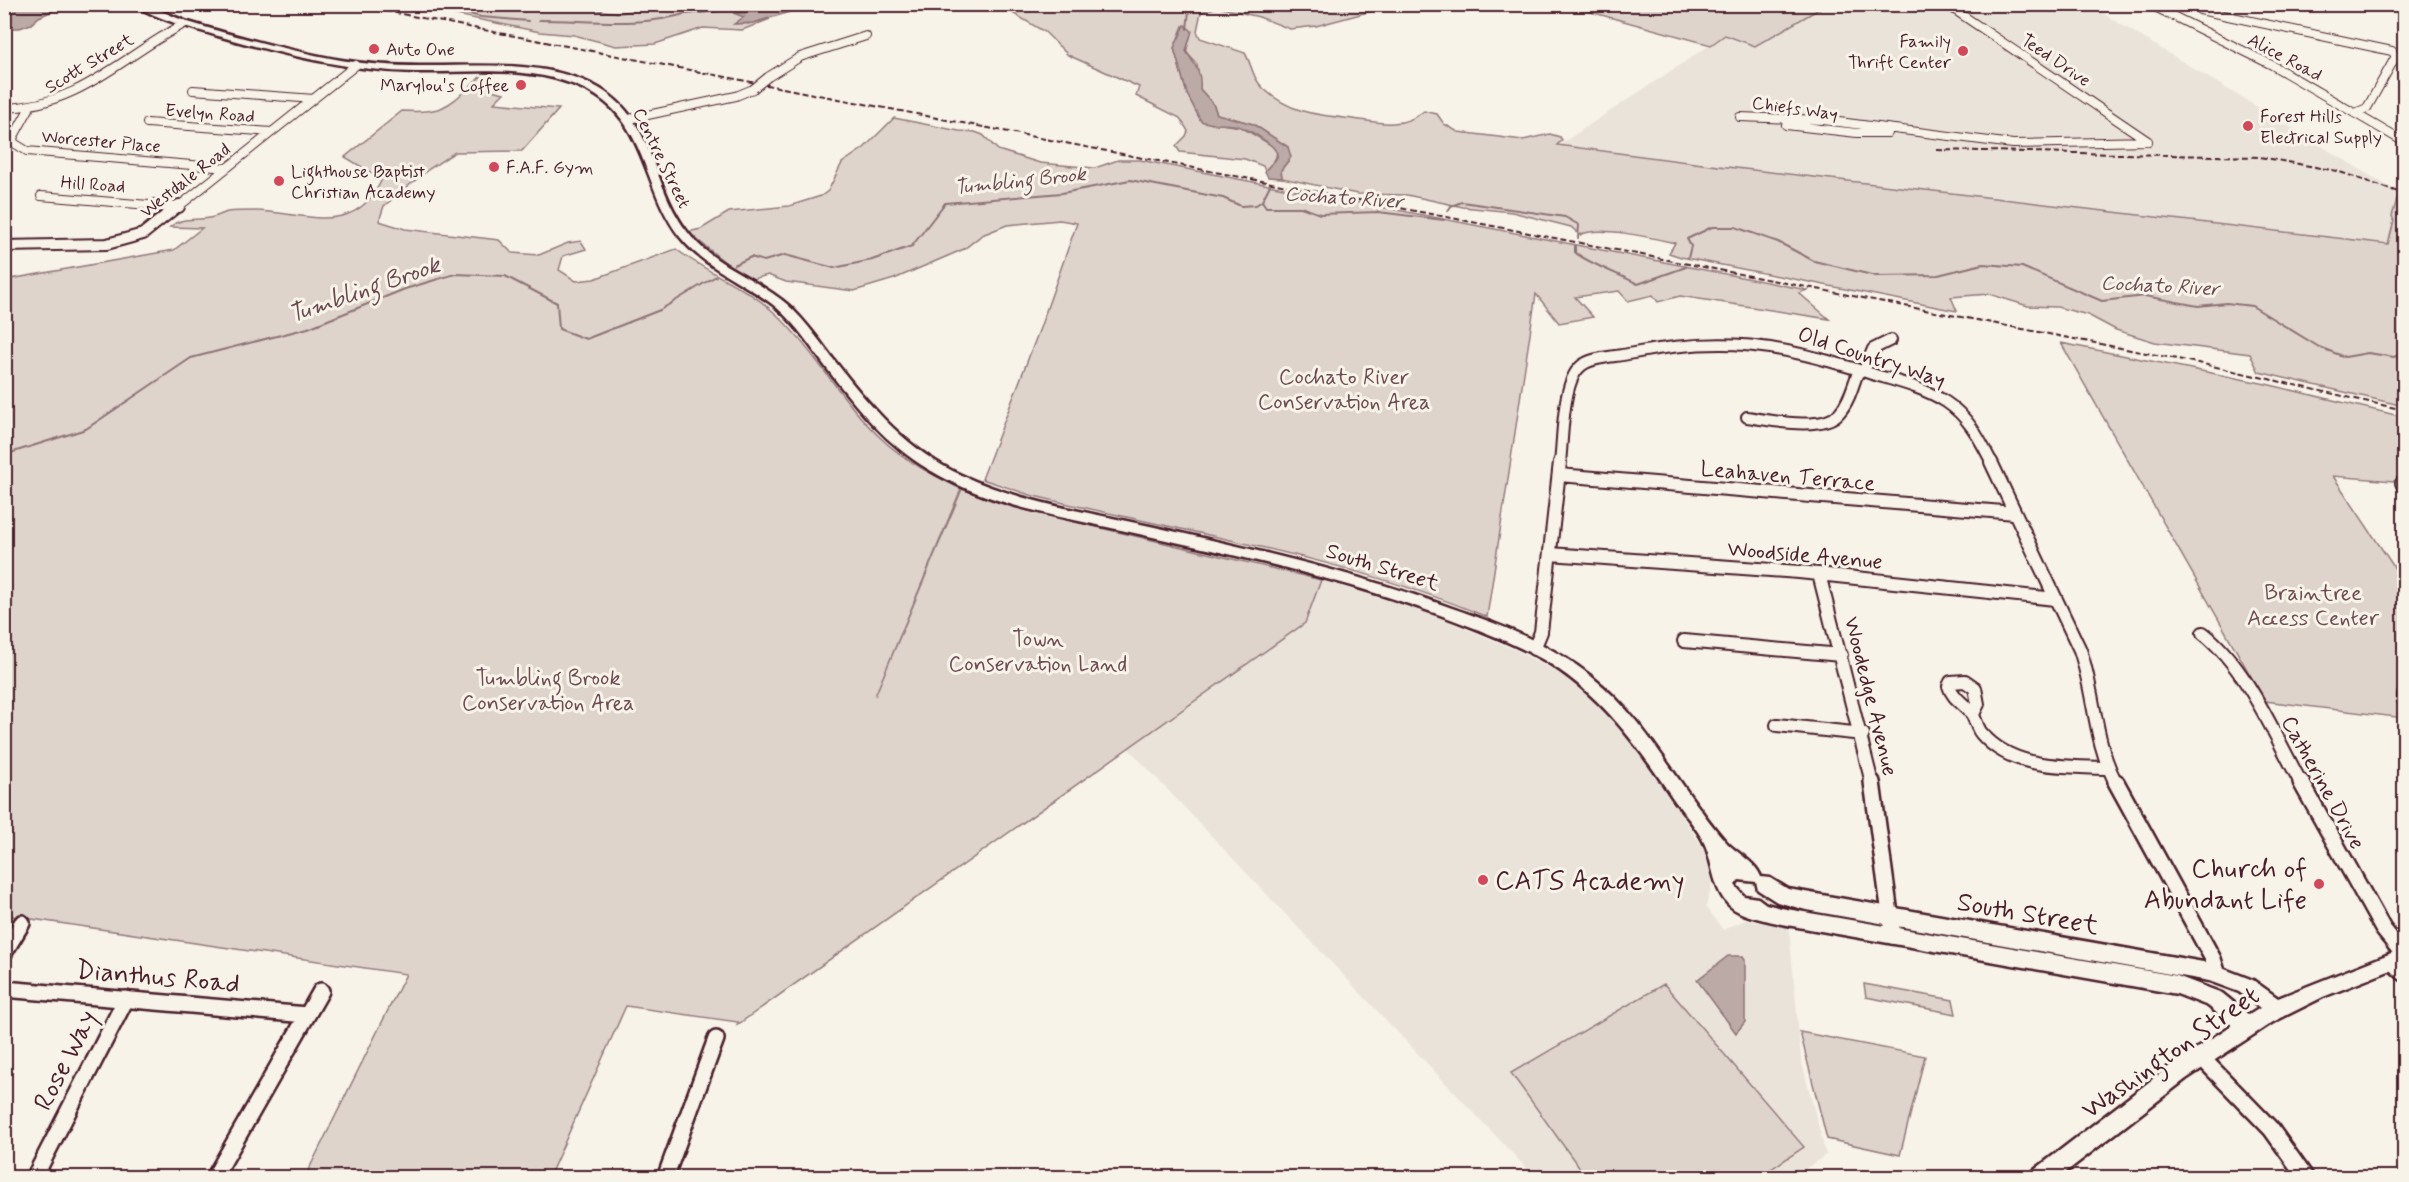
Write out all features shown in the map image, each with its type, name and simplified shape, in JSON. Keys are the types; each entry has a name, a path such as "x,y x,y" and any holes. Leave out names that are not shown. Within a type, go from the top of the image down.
{"main road":[{"name":"Centre Street","path":"137,4 184,24 300,55 356,65 407,69 506,70 547,75 597,91 615,104 629,119 668,208 687,240 710,260 766,294 787,311 867,411 896,441 930,464 964,482"},
{"name":"South Street","path":"964,482 1017,500 1372,585 1461,616 1534,649 1583,678 1612,704 1652,752 1719,847 1757,879 1790,898 2218,975 2246,986 2277,1009"},
{"name":"South Street","path":"1708,832 1726,886"},
{"path":"1733,873 1757,879 1767,893 1765,901 1758,906 1748,907 1734,900 1726,886 1727,879 1733,873"},
{"name":"South Street","path":"1748,907 1771,914 2178,985 2214,999 2248,1026"},
{"name":"Washington Street","path":"2040,1178 2201,1058 2248,1026 2277,1009 2401,962"}],"street":[{"name":"Teed Drive","path":"1946,4 2148,141"},
{"name":"Alice Road","path":"2149,4 2267,63 2404,142"},
{"path":"2193,27 2198,22 2200,8 2392,51 2396,56 2387,74 2374,90 2367,108 2355,113"},
{"name":"Scott Street","path":"4,108 29,109 49,105 68,96 184,24"},
{"path":"629,119 736,96 753,89 800,57 866,36"},
{"name":"Westdale Road","path":"4,246 123,241 147,232 356,65"},
{"path":"193,90 314,99"},
{"name":"Worcester Place","path":"29,109 13,138 18,147 27,151 227,168"},
{"name":"Chiefs Way","path":"1898,131 1852,133 1758,122 1740,117 1817,119 2013,144 2148,141"},
{"name":"Evelyn Road","path":"147,123 272,132"},
{"name":"Hill Road","path":"41,196 179,207"},
{"path":"1747,417 1803,423 1832,419 1840,411 1873,349 1891,340"},
{"name":"Old Country Way","path":"1534,649 1541,632 1569,382 1574,371 1583,364 1664,347 1724,341 1781,347 1934,394 1962,412 1981,441 2089,677 2096,724 2108,768 2212,959 2218,975"},
{"name":"Leahaven Terrace","path":"1559,475 2015,513"},
{"name":"Woodside Avenue","path":"1550,554 1819,574 2055,599"},
{"name":"Woodedge Avenue","path":"1819,574 1863,734 1872,776 1893,936"},
{"name":"Catherine Drive","path":"2203,633 2220,646 2235,665 2401,962"},
{"path":"1684,641 1841,654"},
{"path":"2404,695 2404,700"},
{"path":"1973,714 1978,729 1987,739 2017,757 2054,766 2108,768"},
{"path":"1777,725 1863,734"},
{"path":"4,953 22,923"},
{"name":"Dianthus Road","path":"4,989 307,1015"},
{"path":"214,1178 321,991"},
{"name":"Rose Way","path":"34,1178 126,999"},
{"path":"665,1178 716,1039"},
{"path":"2201,1058 2250,1104 2284,1145 2306,1178"}],"shaded area":[{"path":"4,5 66,5 39,17 31,24 20,28 5,28"},
{"path":"739,5 838,5 796,10 753,23 734,24 744,17 733,13 745,13 747,9 685,14 688,10"},
{"path":"1826,5 2089,5 2399,193 2389,244 1710,165 1559,145 1725,35 1755,46"},
{"path":"1185,25 1192,31 1186,51 1199,72 1200,89 1213,104 1217,114 1253,124 1288,147 1291,157 1281,170 1282,178 1268,177 1265,171 1276,159 1277,153 1262,138 1238,126 1201,121 1187,94 1174,48"},
{"name":"CATS Academy","path":"1321,580 1430,613 1518,651 1568,678 1610,716 1634,746 1707,853 1712,871 1711,889 1706,906 1723,930 1745,920 1789,927 1801,1059 1826,1155 1793,1177 1532,1177 1530,1172 1128,748 1305,623"},
{"path":"1728,956 1743,956 1745,960 1745,1022 1736,1033 1697,980"}],"green space":[{"path":"509,4 522,8 540,5 585,5 603,11 620,13 658,6 690,8 765,4 711,7 685,14 747,9 745,13 736,13 744,17 736,23 748,24 770,19 742,30 703,28 655,44 616,46 574,35 540,32 408,5"},
{"path":"999,5 1394,5 1316,26 1290,29 1259,17 1218,7 1201,12 1197,31 1200,38 1245,53 1260,85 1285,104 1306,112 1372,122 1399,122 1416,117 1424,111 1437,114 1444,124 1458,132 1523,140 1550,134 1562,140 1557,145 2388,244 2394,221 2392,216 2399,193 2404,196 2404,406 2259,372 2250,354 2155,342 2116,330 2088,315 2057,307 2028,306 1989,294 1951,297 1957,311 1681,257 1669,253 1675,243 1653,238 1599,231 1580,235 1571,227 1512,212 1463,207 1407,195 1357,194 1282,178 1281,170 1289,160 1288,147 1253,124 1217,114 1213,104 1200,89 1197,64 1186,52 1190,37 1183,26 1174,48 1187,94 1201,121 1241,127 1276,148 1277,152 1274,161 1265,171 1263,166 1245,159 1180,152 1176,146 1188,131 1180,118 1136,96 1139,87 1068,55 1045,32"},
{"path":"1565,5 1826,5 1755,46 1725,35 1711,45"},
{"path":"480,77 493,78 483,88 504,93 494,103 559,109 522,151 455,152 429,169 384,206 379,221 405,229 499,240 512,253 539,255 568,243 581,241 586,249 563,256 559,270 576,281 594,279 676,249 740,288 776,314 804,345 868,426 910,461 961,489 875,696 962,489 1012,507 1321,580 1305,623 737,1025 738,1022 626,1006 549,1177 305,1177 406,974 5,915 5,280 174,250 202,228 170,227 184,220 212,218 227,212 245,211 327,218 343,216 358,209 371,198 382,179 345,157 402,111 428,111 446,106"},
{"name":"Cochato River Conservation Area","path":"894,118 975,132 983,135 998,150 1040,163 1095,168 1118,160 1140,160 1807,290 1799,293 1829,319 1680,296 1658,302 1653,295 1628,301 1619,291 1575,297 1593,317 1559,323 1536,294 1487,617 1376,577 1319,561 1030,495 982,479 1040,328 1077,223 1060,220 1007,225 982,235 964,249 894,279 854,291 786,282 768,275 753,279 726,263 688,232 701,229 729,212 789,206 821,196 828,191 842,163 864,148"},
{"name":"Braintree Access Center","path":"2061,343 2266,384 2404,417 2404,476 2394,481 2333,476 2404,582 2404,718 2265,701"},
{"path":"1664,984 1804,1147 1759,1177 1586,1177 1511,1073"},
{"path":"1864,984 1953,1000 1956,1014 1866,997"},
{"path":"1800,1032 1925,1056 1900,1155 1827,1139"}],"waterway":[{"name":"Cochato River","path":"428,4 481,17 528,21"},
{"name":"Cochato River","path":"1177,4 1189,11 1187,29"},
{"name":"Cochato River","path":"539,20 633,22 670,18 688,13"},
{"name":"Tumbling Brook","path":"734,265 751,257 764,261 785,255 834,268 872,260 912,246 945,203 1062,193 1130,180 1223,198 1241,206 1256,205 1262,201"},
{"name":"Cochato River","path":"1262,201 1270,185"},
{"name":"Cochato River","path":"1262,201 1266,207 1301,207 1320,214 1378,212 1444,220"},
{"name":"Cochato River","path":"1448,211 1451,206 1462,202 1565,217 1579,225 1578,238"},
{"name":"Cochato River","path":"1688,258 1691,246 1687,239 1712,227 1735,227 1778,242 1814,261 1876,276 1938,275 1983,264 2022,267 2102,301 2145,296 2198,306 2226,303 2252,306 2319,347 2345,357 2368,353 2394,357 2404,353"},
{"name":"Cochato River","path":"1575,246 1575,252 1579,256 1638,284 1686,267"},
{"name":"Tumbling Brook","path":"4,455 86,429 191,358 308,328 405,289 455,274 505,276 557,303 559,329 586,339 660,310 716,276"}],"railway":[{"path":"350,4 2203,364 2404,410"},
{"path":"1937,150 2260,157 2337,171 2404,194"}],"place":[{"name":"Auto One","path":"374,49"},
{"name":"Family Thrift Center","path":"1963,51"},
{"name":"Marylou's Coffee","path":"521,85"},
{"name":"Forest Hills Electrical Supply","path":"2248,126"},
{"name":"F.A.F. Gym","path":"494,167"},
{"name":"Lighthouse Baptist Christian Academy","path":"279,181"},
{"name":"CATS Academy","path":"1483,880"},
{"name":"Church of Abundant Life","path":"2319,884"}],"park label":[{"name":"Town Conservation Land","path":"1038,650"},
{"name":"Tumbling Brook Conservation Area","path":"548,690"}]}
